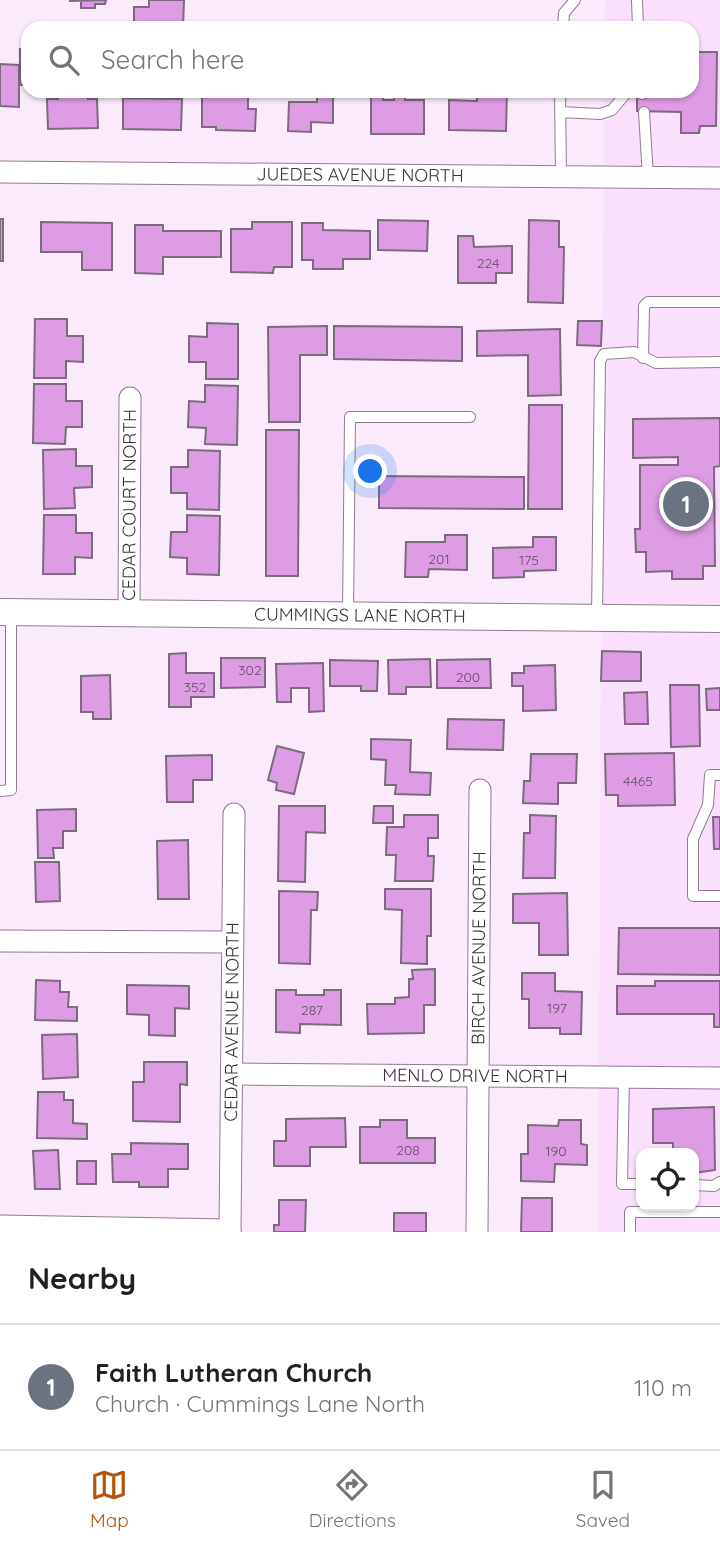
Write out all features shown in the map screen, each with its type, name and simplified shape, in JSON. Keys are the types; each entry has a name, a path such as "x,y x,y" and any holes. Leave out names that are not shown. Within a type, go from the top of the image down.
{"street":[{"name":"JUEDES AVENUE NORTH","path":"0,172 720,178"},
{"name":"CEDAR COURT NORTH","path":"129,613 130,398"},
{"name":"CUMMINGS LANE NORTH","path":"5,612 720,619"},
{"name":"BIRCH AVENUE NORTH","path":"477,1232 480,790"},
{"name":"CEDAR AVENUE NORTH","path":"230,1231 234,814"},
{"path":"0,941 232,942"},
{"name":"MENLO DRIVE NORTH","path":"232,1074 720,1078"},
{"path":"0,1226 230,1231"}],"lane":[{"path":"564,21 564,13 575,0"},
{"path":"637,0 638,21"},
{"path":"560,98 561,177"},
{"path":"560,112 600,114 612,110 622,98"},
{"path":"644,112 648,178"},
{"path":"643,358 644,306 648,302 720,302"},
{"path":"597,618 599,367 604,354 634,352 656,363 720,362"},
{"path":"348,615 350,417 470,417"},
{"path":"0,791 11,790 5,612"},
{"path":"720,775 710,775 708,805 694,839 694,896 720,896"},
{"path":"624,1076 622,1184 636,1184"},
{"path":"699,1185 714,1186 720,1182"},
{"path":"630,1232 630,1212 720,1212"}],"shaded area":[{"path":"605,0 720,0 720,1232 598,1232 604,98 699,98 699,21 604,21"}],"building":[{"path":"106,0 105,4 95,4 95,8 81,8 81,1 69,1"},
{"path":"149,0 184,0 183,21 134,21 134,7 149,7"},
{"path":"20,49 21,49 21,85"},
{"path":"699,52 717,52 716,126 700,126 699,133 681,133 681,112 637,111 637,98 699,98"},
{"path":"0,64 19,65 19,107 0,106"},
{"path":"123,98 182,99 181,130 123,129"},
{"path":"202,98 248,98 248,109 256,109 255,131 202,127"},
{"path":"317,98 333,98 333,123 311,122 311,132 288,131 289,102 317,102"},
{"path":"371,98 424,100 424,134 371,134"},
{"path":"477,98 507,98 506,131 449,130 449,100 477,101"},
{"path":"47,99 97,99 98,128 48,129"},
{"path":"0,219 3,219 3,261 0,261"},
{"path":"378,220 428,221 427,251 378,250"},
{"path":"529,220 559,221 559,247 564,247 563,303 528,302"},
{"path":"41,222 112,223 112,270 82,270 82,252 41,252"},
{"path":"252,222 292,222 292,267 274,267 273,273 231,272 231,229 252,229"},
{"path":"302,223 323,223 323,230 370,231 370,259 343,259 343,269 313,269 313,260 302,260"},
{"path":"135,225 163,225 163,231 221,231 221,257 163,257 163,274 135,273"},
{"path":"458,236 473,236 474,247 512,246 512,273 496,273 496,283 458,283"},
{"path":"35,319 67,319 67,336 83,336 83,362 66,361 66,378 34,378"},
{"path":"578,321 602,321 601,346 577,345"},
{"path":"207,323 238,324 238,379 206,379 206,362 189,362 189,336 207,337"},
{"path":"327,326 327,355 300,355 300,422 269,422 268,327"},
{"path":"334,326 462,327 462,361 334,359"},
{"path":"560,329 561,395 528,396 528,355 477,356 477,331"},
{"path":"34,384 66,384 66,401 82,401 82,427 66,427 65,444 33,443"},
{"path":"205,385 238,386 237,445 205,444 206,428 188,427 189,401 205,402"},
{"path":"529,405 562,405 562,509 528,509"},
{"path":"720,418 720,466 714,467 715,566 703,566 703,579 672,579 672,571 646,572 646,552 636,552 635,529 640,529 640,465 678,465 678,457 633,458 633,419"},
{"path":"266,430 299,430 298,576 266,576"},
{"path":"76,449 76,466 92,466 92,487 74,488 75,508 44,509 43,450"},
{"path":"188,450 220,451 219,510 187,509 187,493 171,493 171,467 188,467"},
{"path":"379,476 524,477 524,509 379,508"},
{"path":"44,515 76,515 76,533 92,533 92,558 75,557 75,574 43,574"},
{"path":"187,515 220,516 219,575 187,574 187,558 170,557 171,532 187,532"},
{"path":"445,535 467,535 467,570 429,569 428,577 405,577 406,542 445,542"},
{"path":"533,537 556,537 556,570 524,571 524,577 493,578 493,548 533,547"},
{"path":"602,651 641,652 641,681 601,681"},
{"path":"186,653 186,673 214,673 214,697 191,697 191,707 169,707 169,654"},
{"path":"221,658 265,658 265,687 221,688"},
{"path":"430,659 431,687 406,687 406,694 389,694 388,660"},
{"path":"490,659 491,688 437,688 437,660"},
{"path":"330,660 378,661 377,691 361,691 361,686 330,686"},
{"path":"323,663 324,711 309,712 309,688 291,688 291,702 277,702 276,664"},
{"path":"555,665 556,710 523,711 523,686 512,686 512,673 524,673 524,666"},
{"path":"110,675 111,719 93,719 93,712 81,712 81,676"},
{"path":"670,685 699,685 700,746 671,747"},
{"path":"720,688 720,710 707,710 706,689"},
{"path":"647,692 648,724 625,724 624,693"},
{"path":"448,719 504,720 503,750 447,749"},
{"path":"371,739 411,740 410,772 431,773 430,795 395,794 396,785 385,785 386,760 371,759"},
{"path":"277,746 304,753 294,794 276,790 277,783 268,780"},
{"path":"674,753 675,805 618,806 618,795 606,795 605,754"},
{"path":"531,754 577,754 576,783 558,783 558,804 523,803 524,781 530,781"},
{"path":"212,755 212,780 193,780 193,802 167,802 166,756"},
{"path":"279,806 325,806 325,833 306,832 305,882 278,881"},
{"path":"374,806 393,806 393,823 373,823"},
{"path":"76,809 76,831 63,831 63,848 53,848 54,858 38,858 37,810"},
{"path":"404,815 438,815 438,838 428,838 428,856 434,856 433,881 395,881 396,855 386,855 387,827 404,827"},
{"path":"530,815 556,816 555,878 523,878 524,833 530,833"},
{"path":"713,817 720,817 720,849 714,849"},
{"path":"188,840 189,899 158,899 157,841"},
{"path":"35,862 59,862 60,901 36,902"},
{"path":"385,889 431,889 431,936 427,936 427,964 401,963 402,910 385,909"},
{"path":"279,891 318,892 317,910 311,910 310,964 279,963"},
{"path":"567,893 568,955 539,955 539,923 513,923 513,894"},
{"path":"619,928 720,928 720,975 618,974"},
{"path":"435,969 435,1005 424,1005 424,1033 368,1034 367,1004 395,1004 395,998 409,997 412,970"},
{"path":"522,973 555,973 555,991 582,992 581,1034 560,1034 560,1028 529,1028 529,999 522,999"},
{"path":"36,980 60,981 60,992 69,992 68,1007 77,1007 77,1021 35,1020"},
{"path":"655,981 720,981 720,1027 714,1027 714,1014 617,1014 617,986 655,986"},
{"path":"127,985 189,986 189,1009 175,1008 175,1036 149,1035 149,1015 127,1014"},
{"path":"276,990 296,990 296,995 324,995 324,990 341,990 341,1025 300,1024 300,1033 276,1032"},
{"path":"77,1034 78,1077 43,1079 42,1035"},
{"path":"144,1062 187,1062 187,1085 180,1084 180,1122 133,1121 133,1082 144,1082"},
{"path":"38,1092 64,1092 64,1100 73,1100 73,1123 87,1124 87,1139 37,1138"},
{"path":"714,1107 715,1170 699,1172 699,1148 673,1148 673,1143 653,1143 653,1109"},
{"path":"345,1118 346,1147 310,1147 310,1166 274,1166 274,1141 286,1141 286,1119"},
{"path":"380,1120 407,1120 407,1138 435,1138 435,1163 360,1163 360,1127 380,1127"},
{"path":"559,1120 581,1120 581,1144 587,1145 587,1165 555,1164 554,1182 521,1181 521,1154 528,1154 528,1125 558,1126"},
{"path":"131,1143 188,1144 188,1169 168,1169 168,1187 139,1187 139,1182 113,1182 112,1154 131,1154"},
{"path":"58,1150 60,1189 35,1189 33,1151"},
{"path":"77,1161 96,1161 96,1184 77,1184"},
{"path":"522,1198 552,1198 552,1232 521,1232"},
{"path":"279,1200 306,1200 305,1232 274,1232 274,1225 279,1225"},
{"path":"394,1213 426,1213 426,1232 394,1232"}],"place":[{"name":"Faith Lutheran Church","path":"686,504"}]}
